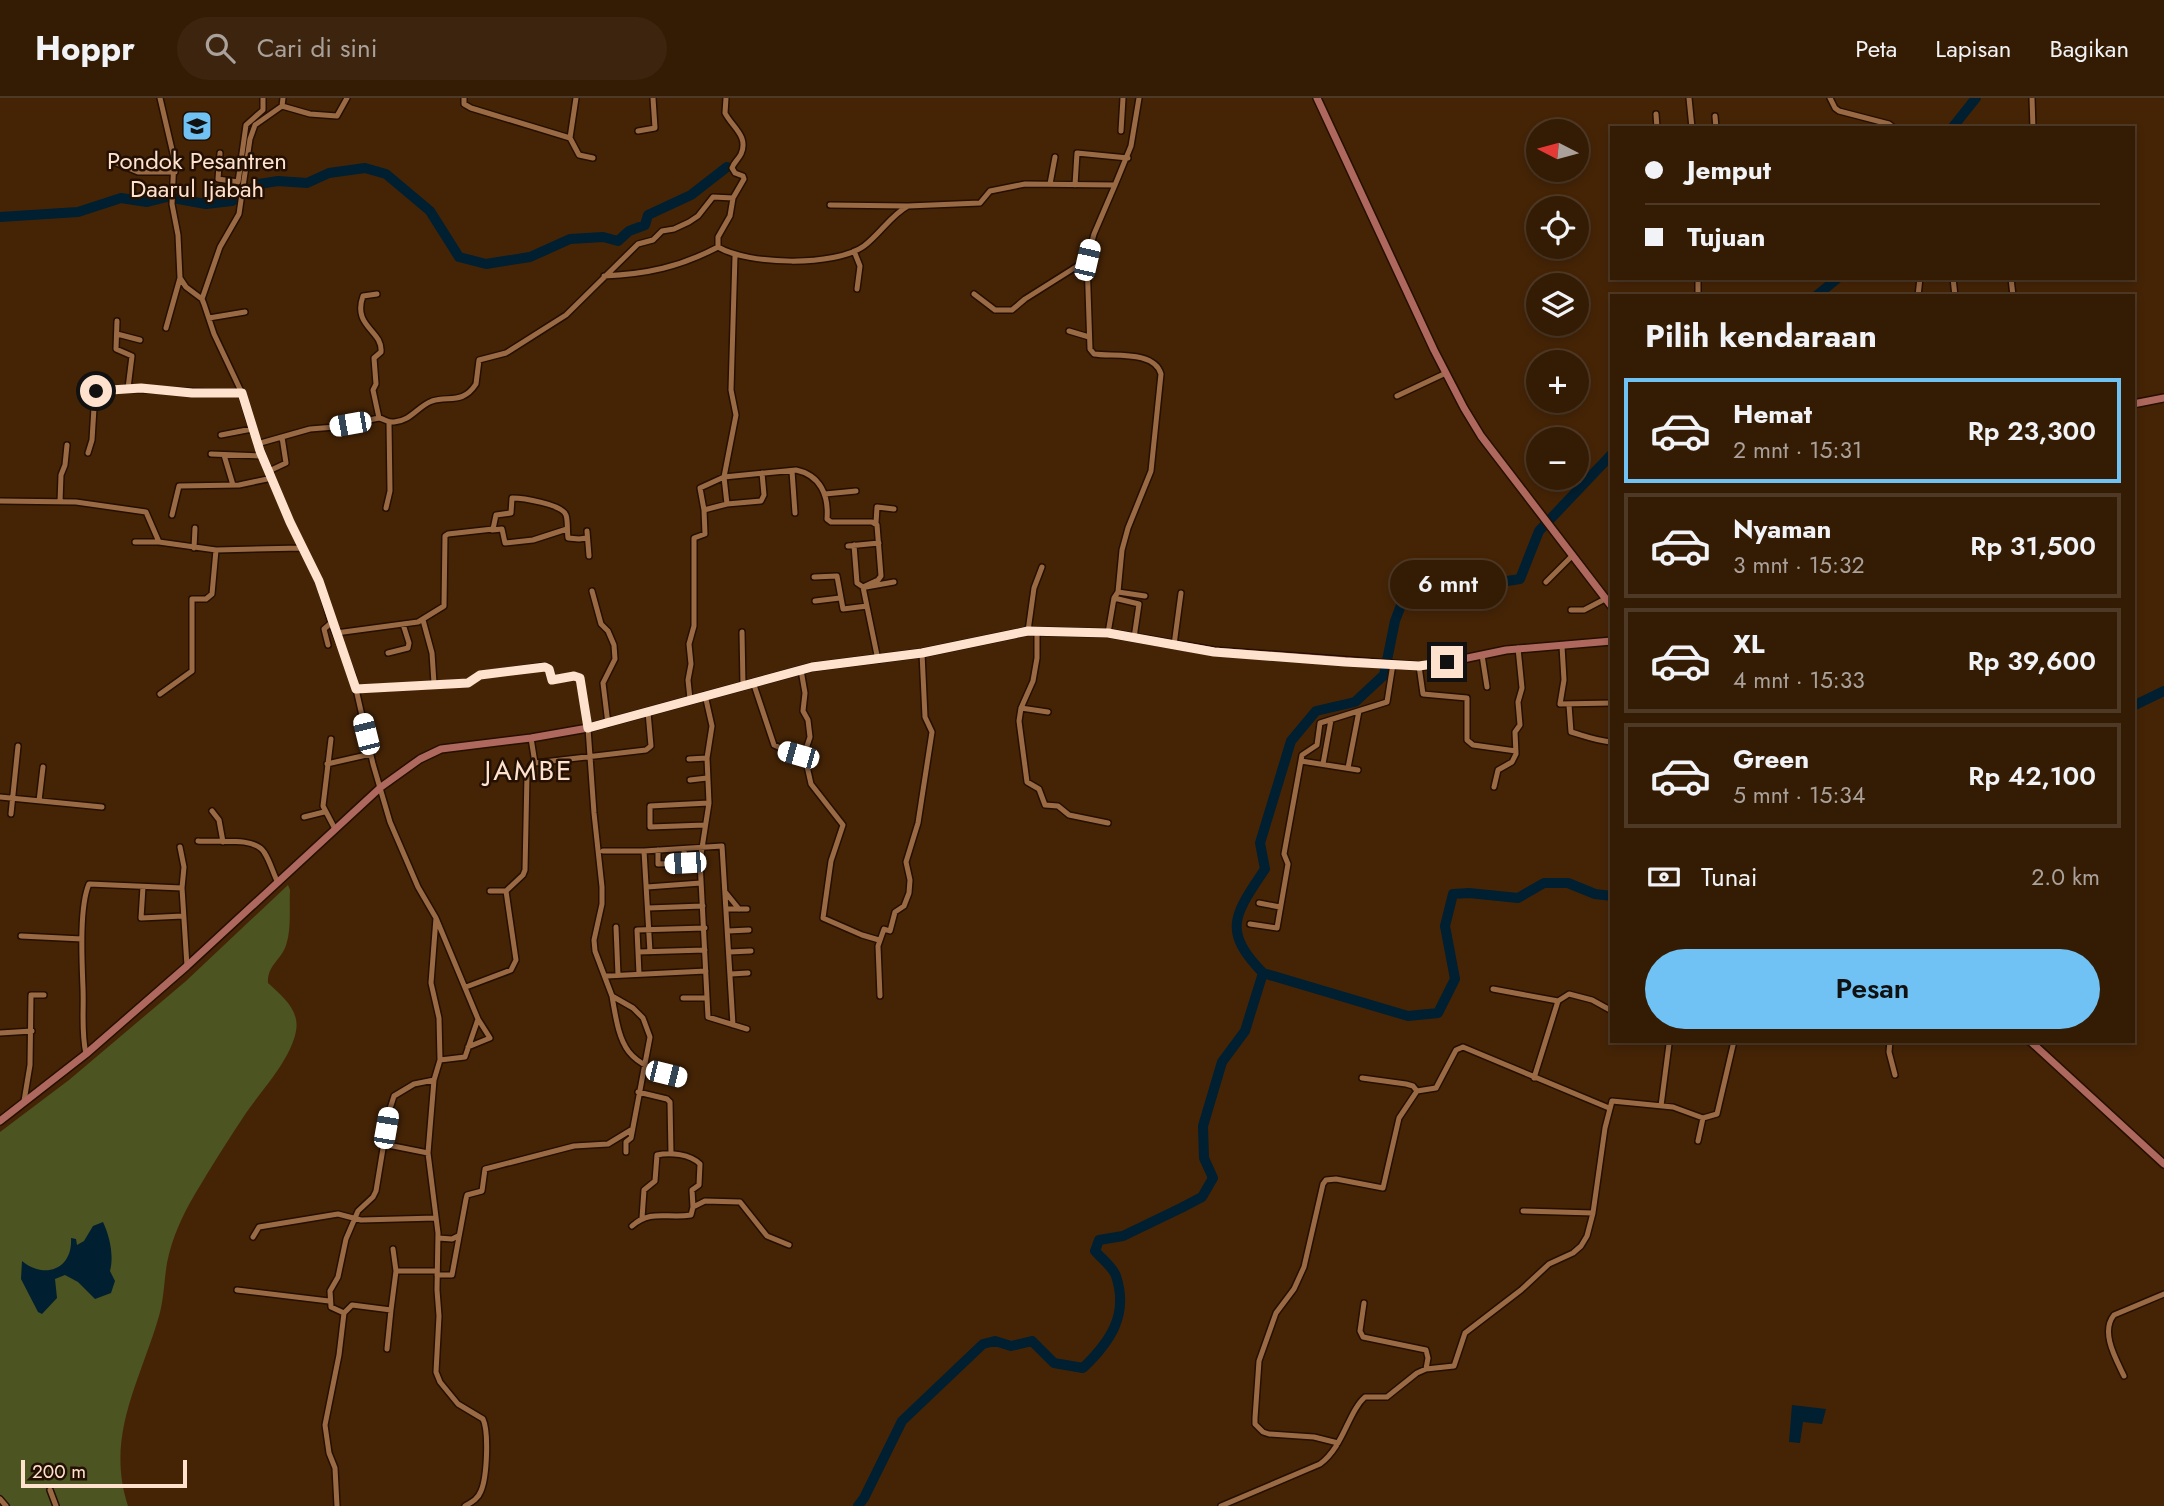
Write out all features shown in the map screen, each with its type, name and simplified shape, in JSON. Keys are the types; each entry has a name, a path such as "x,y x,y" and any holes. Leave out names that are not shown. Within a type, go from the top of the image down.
{"street":[{"path":"160,98 172,144 175,172 172,204 178,235 180,278 166,328"},
{"path":"220,153 218,179 238,182 246,125 263,110 263,98"},
{"path":"202,299 218,253 236,223 250,139 255,125 282,106 283,98"},
{"path":"282,106 310,114 337,116 347,98"},
{"path":"464,98 467,106 570,138"},
{"path":"576,98 570,138 579,155 593,158"},
{"path":"638,131 656,128 653,98"},
{"path":"718,247 719,237 730,216 733,198 744,179 734,173 732,168 740,156 743,140 741,133 725,113 726,98"},
{"path":"1121,131 1123,98"},
{"path":"1108,633 1114,598 1118,592 1122,550 1151,471 1161,374 1156,364 1144,359 1094,354 1090,349 1087,260 1094,234 1128,158 1139,98"},
{"path":"1317,98 1446,373 1481,436 1607,597 1584,610 1571,610"},
{"path":"1689,98 1692,126"},
{"path":"1830,98 1839,111 1885,122 1891,126"},
{"path":"2032,98 2032,126"},
{"path":"1656,114 1657,126"},
{"path":"1715,116 1716,126"},
{"path":"1075,185 1077,153 1128,158"},
{"path":"1050,184 1055,157"},
{"path":"114,162 138,172 175,172"},
{"path":"830,205 969,205 983,202 991,190 1025,184 1115,186"},
{"path":"389,423 409,418 430,401 456,400 467,393 477,384 479,360 506,354 559,320 584,300 604,276 638,244 649,242 660,232 678,228 698,216 713,197 733,198"},
{"path":"718,247 735,256 817,262 864,246 908,206"},
{"path":"604,276 654,271 686,264 718,247"},
{"path":"854,251 860,266 857,289"},
{"path":"727,504 724,478 736,415 732,390 735,256"},
{"path":"974,293 995,310 1012,310 1087,260"},
{"path":"180,278 186,287 202,299 242,393 257,444 319,581 356,689 390,822 403,856 436,918 478,1019 490,1038 468,1046"},
{"path":"377,294 363,296 361,308 364,323 380,338 382,346 381,352 374,358 376,384 373,390 379,418"},
{"path":"209,318 245,312"},
{"path":"117,321 117,350 132,356 128,388"},
{"path":"1069,331 1089,337"},
{"path":"117,334 140,340"},
{"path":"1397,396 1446,373"},
{"path":"88,453 92,440 95,392 128,388 192,393 242,393"},
{"path":"2135,404 2164,398"},
{"path":"257,444 310,429 385,419 389,423 390,491 386,508"},
{"path":"220,435 252,429"},
{"path":"269,471 286,463 282,437"},
{"path":"60,502 61,475 67,445"},
{"path":"211,454 262,456"},
{"path":"225,455 233,485"},
{"path":"792,471 795,513"},
{"path":"690,699 688,680 691,664 689,644 694,626 694,540 705,532 701,488 724,478 762,472 800,471 819,482 825,494 827,519 831,522 876,523"},
{"path":"704,510 727,504 761,501 764,495 762,472"},
{"path":"172,514 179,486 233,485 272,478"},
{"path":"825,494 856,491"},
{"path":"492,530 496,515 511,513 510,500 535,500 562,510 566,515 569,539 587,534 589,556"},
{"path":"0,501 84,503 110,509 146,512 159,542"},
{"path":"863,587 881,576 876,507 894,509"},
{"path":"194,548 195,528"},
{"path":"336,633 423,620 444,606 445,536 448,534 502,529 505,543 533,540 567,529"},
{"path":"135,542 159,542 216,550 302,548"},
{"path":"878,660 851,545 879,543"},
{"path":"160,694 192,671 192,598 206,599 212,594 216,550"},
{"path":"1546,582 1573,555"},
{"path":"1042,567 1034,587 1033,631 1037,658 1033,681 1021,708 1019,721 1028,783 1038,789 1045,804 1058,806 1069,815 1108,822"},
{"path":"814,577 836,576 844,610 867,606"},
{"path":"863,587 894,582"},
{"path":"592,591 601,624 614,645 615,659 603,683 608,724"},
{"path":"1118,592 1145,596"},
{"path":"1174,645 1181,593"},
{"path":"815,601 841,598"},
{"path":"1114,598 1138,603 1134,638"},
{"path":"423,620 431,646 434,683"},
{"path":"328,645 324,629 331,622"},
{"path":"388,653 408,648 403,624"},
{"path":"0,1119 86,1054 187,966 381,787 441,749 588,728 801,670 922,653 1033,631 1108,633 1214,652 1419,666 1518,648 1610,641"},
{"path":"742,632 743,685"},
{"path":"1562,646 1564,680 1560,704 1610,703"},
{"path":"1494,786 1498,770 1512,762 1516,751 1516,732 1520,724 1518,706 1522,688 1518,648"},
{"path":"880,996 877,957 879,940 884,929 890,931 895,912 904,906 909,893 910,880 906,862 918,823 932,732 925,717 922,653"},
{"path":"1482,655 1487,687"},
{"path":"1250,924 1277,928 1288,864 1284,854 1302,755 1317,746 1320,723 1387,702 1391,664"},
{"path":"1419,666 1423,694 1467,698 1467,740 1473,745 1516,751"},
{"path":"356,689 468,683 480,675 548,667 552,680 574,676 580,678 588,728 602,887 602,904 594,940 595,951 612,996 618,1033 630,1055 645,1066 681,1078"},
{"path":"801,670 805,693 803,709 808,720 810,737 803,758"},
{"path":"753,682 774,745 803,758 811,785 843,825 831,861 823,918 879,940"},
{"path":"705,695 712,726 707,758 709,803 700,848 708,1017 747,1029"},
{"path":"1569,705 1571,732 1585,735 1594,741 1610,742"},
{"path":"1021,708 1048,712"},
{"path":"1348,768 1359,711"},
{"path":"490,891 506,891 525,870 527,775 531,765 650,749 652,737 648,712"},
{"path":"1323,764 1331,720"},
{"path":"531,738 535,763"},
{"path":"331,739 323,799 324,813 335,829"},
{"path":"11,814 18,746"},
{"path":"327,764 371,754"},
{"path":"689,759 707,758"},
{"path":"1301,761 1358,770"},
{"path":"39,801 43,767"},
{"path":"690,780 707,778"},
{"path":"0,797 102,807"},
{"path":"705,825 650,827 650,806 709,803"},
{"path":"212,811 219,820 223,842"},
{"path":"304,817 324,813"},
{"path":"198,841 240,841 259,846 264,851 278,883"},
{"path":"603,851 722,846 733,1025"},
{"path":"180,847 184,867 183,916 187,966"},
{"path":"658,850 658,864 685,863 684,849"},
{"path":"644,851 649,952"},
{"path":"647,887 701,883"},
{"path":"86,1054 82,1033 82,939 89,884 183,888"},
{"path":"143,887 141,918 183,916"},
{"path":"466,987 515,967 506,891"},
{"path":"726,893 739,909"},
{"path":"1259,902 1280,907"},
{"path":"648,908 703,906"},
{"path":"727,909 747,909"},
{"path":"436,918 431,983 439,1018 440,1060 435,1080 428,1153 438,1238 438,1378 458,1404 481,1416 485,1426 486,1444 482,1488 475,1501 465,1506"},
{"path":"616,927 618,975"},
{"path":"639,974 637,930 705,928"},
{"path":"728,931 749,930"},
{"path":"22,936 82,939"},
{"path":"638,952 705,950"},
{"path":"729,952 751,951"},
{"path":"606,976 706,971"},
{"path":"731,974 748,973"},
{"path":"1493,989 1558,1001"},
{"path":"1534,1077 1558,1001 1569,994 1592,1000 1610,1010"},
{"path":"24,1101 30,1065 31,995 44,995"},
{"path":"612,996 634,1008 643,1018 650,1037 626,1152"},
{"path":"683,998 708,998"},
{"path":"440,1060 466,1057 478,1019"},
{"path":"0,1032 32,1031"},
{"path":"1222,1506 1320,1464 1328,1458 1362,1398 1387,1397 1413,1375 1426,1369 1454,1366 1465,1333 1521,1290 1549,1264 1573,1253 1587,1236 1612,1101 1673,1107 1703,1118 1717,1114 1734,1043"},
{"path":"1890,1043 1889,1052 1895,1075"},
{"path":"2032,1043 2164,1164"},
{"path":"1661,1106 1669,1044"},
{"path":"1338,1443 1314,1437 1269,1434 1258,1429 1255,1424 1259,1361 1276,1314 1294,1289 1304,1267 1326,1180 1336,1179 1383,1188 1399,1118 1417,1091 1436,1088 1459,1048 1467,1048 1609,1108"},
{"path":"1362,1078 1406,1084 1417,1091"},
{"path":"344,1313 334,1310 329,1301 330,1291 339,1273 343,1248 358,1210 376,1191 394,1096 414,1084 435,1080"},
{"path":"638,1092 670,1102 671,1153"},
{"path":"1698,1141 1703,1118"},
{"path":"396,1271 452,1275 467,1195 482,1191 485,1169 573,1146 608,1144 631,1130"},
{"path":"383,1144 428,1153"},
{"path":"632,1226 642,1217 689,1216 693,1207 692,1190 699,1185 700,1164 694,1159 671,1153 656,1156 655,1181 644,1190 642,1217"},
{"path":"693,1207 705,1201 740,1202 767,1236 789,1245"},
{"path":"1523,1211 1593,1213"},
{"path":"253,1237 257,1228 262,1226 334,1214 361,1220 436,1218"},
{"path":"438,1238 458,1237"},
{"path":"387,1349 396,1271 393,1249"},
{"path":"237,1290 329,1301"},
{"path":"2124,1376 2107,1330 2110,1321 2114,1315 2164,1294"},
{"path":"1364,1303 1360,1334 1370,1339 1426,1350 1426,1369"},
{"path":"337,1506 335,1468 329,1453 325,1425 340,1355 344,1313 346,1308 352,1305 391,1310"},
{"path":"50,1490 56,1506"},
{"path":"0,1499 6,1506"}],"green space":[{"path":"288,885 289,934 283,953 271,968 268,983 293,1010 297,1023 296,1031 282,1063 246,1113 190,1202 175,1236 167,1263 159,1316 123,1433 120,1456 128,1506 0,1506 0,1132 69,1080 186,981"}],"water":[{"path":"103,1222 111,1246 110,1271 115,1281 111,1293 95,1299 78,1282 65,1275 55,1279 57,1298 42,1314 38,1312 21,1279 22,1261 40,1270 56,1268 67,1257 71,1238 76,1239 77,1245 84,1241 93,1226"},
{"path":"1792,1405 1826,1409 1822,1424 1803,1422 1800,1443 1789,1442"}],"waterway":[{"path":"1954,126 1976,98"},
{"path":"0,217 78,212 121,198 147,202 167,197 206,204 232,201 259,184 278,181 307,183 329,173 365,168 386,174 430,211 459,257 486,264 530,257 570,239 603,237 618,241 629,231 645,225 648,215 691,195 727,167"},
{"path":"1818,294 1836,280"},
{"path":"1610,456 1539,531 1520,579 1456,586 1428,574 1406,592 1395,621 1384,675 1355,702 1316,711 1291,741 1260,843 1265,869 1240,910 1237,933 1241,945 1263,973 1408,1016 1438,1013 1455,979 1445,926 1453,894 1518,898 1544,883 1568,883 1595,894 1610,896"},
{"path":"2135,705 2164,691"},
{"path":"858,1506 902,1421 983,1344 995,1341 1011,1346 1032,1341 1054,1363 1083,1368 1109,1338 1118,1315 1119,1290 1116,1276 1110,1266 1095,1251 1099,1240 1123,1236 1202,1197 1213,1178 1204,1158 1203,1126 1222,1062 1245,1031 1263,973"}],"place":[{"name":"Pondok Pesantren Daarul Ijabah","path":"197,126"}],"district":[{"name":"JAMBE","path":"529,770"}],"route":[{"path":"96,391 141,388 171,392 242,393 260,451 319,581 356,689 468,683 480,675 548,667 552,680 574,676 580,678 588,728 812,667 922,653 1028,631 1108,633 1214,652 1345,662 1419,666 1447,662"}]}
